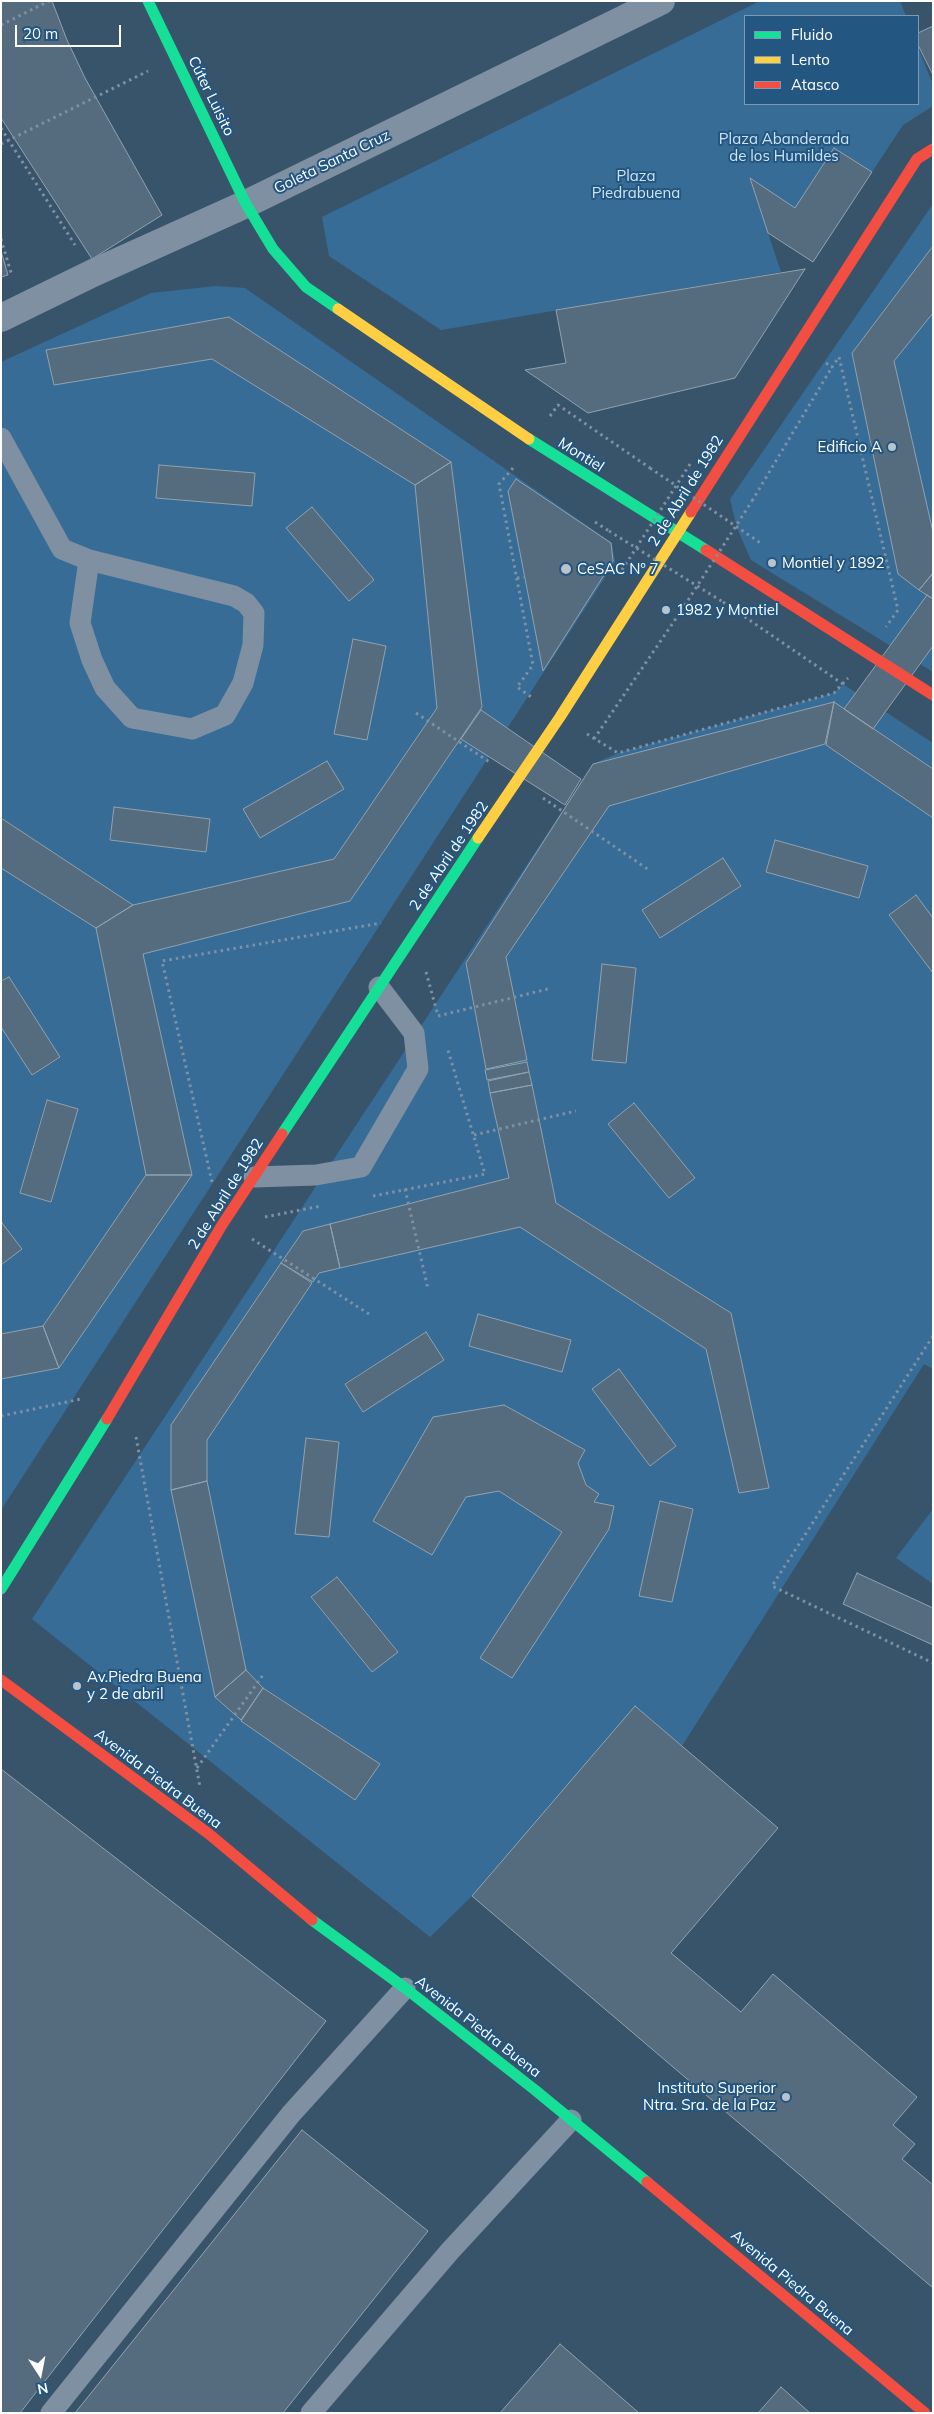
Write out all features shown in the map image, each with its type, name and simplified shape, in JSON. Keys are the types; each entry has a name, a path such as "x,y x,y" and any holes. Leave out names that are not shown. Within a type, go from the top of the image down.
{"street":[{"name":"Cúter Luisito","path":"148,1 246,204"},
{"name":"Goleta Santa Cruz","path":"11,313 93,273 246,204 662,1"},
{"name":"2 de Abril de 1982","path":"1,1589 127,1388 222,1225 426,915 560,717 917,159 933,149"},
{"name":"Montiel","path":"246,204 273,249 306,287 533,442 676,533 759,583 933,695"},
{"name":"Avenida Piedra Buena","path":"1,1680 209,1834 314,1922 405,1988 571,2120 925,2413"}],"lane":[{"path":"1,438 62,549 89,560 234,596 246,603 254,613 254,645 243,683 224,714 192,729 132,718 104,688 92,660 80,623 89,560"},
{"path":"254,1177 316,1175 361,1167 418,1069 414,1033 379,987"},
{"path":"51,2413 291,2114 405,1988"},
{"path":"311,2413 450,2251 571,2120"}],"path":[{"path":"1,25 49,1"},
{"path":"1,144 175,57"},
{"path":"1,128 93,273"},
{"path":"1,239 11,313"},
{"path":"594,739 681,611 752,501 832,367"},
{"path":"558,405 762,544"},
{"path":"622,570 692,461"},
{"path":"609,531 723,602 843,684"},
{"path":"517,578 525,577"},
{"path":"222,1225 162,961 426,915"},
{"path":"438,1016 548,989"},
{"path":"474,1135 576,1111"},
{"path":"405,1189 428,1289"},
{"path":"244,1233 369,1314"},
{"path":"933,1336 772,1586 933,1663"},
{"path":"1,1416 127,1388 209,1834"},
{"path":"196,1769 263,1675"}],"green space":[{"name":"Plaza Piedrabuena","path":"760,1 900,1 906,15 744,15 744,105 919,105 919,50 933,85 933,106 903,125 872,172 795,208 750,179 781,272 441,330 329,256 322,217"},
{"path":"933,204 933,246 852,353 898,573 933,599 933,672 751,560 737,528 730,499"},
{"path":"216,286 245,288 612,543 615,562 1,1510 1,1379 59,1368 192,1175 143,954 350,901 482,707 451,462 229,317 47,350 54,385 212,359 415,485 437,708 334,859 133,905 1,818 1,362 151,293","holes":["159,465 255,473 252,506 156,498","516,479 611,543 613,561 543,670 508,491","312,507 374,580 349,601 287,528","353,640 386,646 366,740 335,734","327,761 343,789 260,838 244,809","115,807 210,819 206,852 110,840"]},
{"path":"933,313 933,532 894,361"},
{"path":"843,684 933,743 933,769 834,703 593,764 618,753 834,693"},
{"path":"834,703 826,744 933,818 933,918 915,895 889,915 933,973 933,1369 924,1364 682,1746 635,1707 472,1896 430,1937 32,1619 593,764 466,963 486,1069 527,1060 506,957 609,806 824,744","holes":["775,840 868,866 859,898 766,872","723,858 741,886 659,938 642,910","602,964 636,968 625,1063 593,1060","527,1062 529,1072 487,1080 486,1070","529,1072 532,1084 490,1092 488,1081","532,1085 556,1203 731,1313 769,1488 739,1492 706,1349 520,1227 340,1268 509,1178 491,1093","634,1103 695,1178 669,1198 608,1124","330,1224 319,1273 313,1282 290,1268 312,1283 171,1489 171,1425 303,1231","426,1332 444,1360 363,1411 345,1383","619,1369 676,1446 650,1466 592,1389","306,1438 339,1442 328,1537 296,1533","660,1502 693,1509 671,1602 639,1595","337,1577 398,1651 372,1672 311,1598","245,1670 263,1688 241,1720 215,1697","264,1688 379,1764 355,1800 241,1721"]},
{"path":"1,868 96,928 146,1175 43,1326 1,1334 1,1265 22,1249 1,1224 1,1027 32,1075 60,1058 9,977 1,981","holes":["46,1100 78,1109 51,1202 20,1192"]},
{"path":"933,1509 933,1584 896,1558"}],"building":[{"path":"1,1 52,1 67,40 85,78 162,215 92,259 1,118"},
{"path":"933,26 933,75 919,47 919,33"},
{"path":"834,148 872,172 813,262 768,233 750,178 795,208"},
{"name":"Edificio A","path":"933,246 933,313 894,361 933,532 933,573 919,590 898,574 852,353"},
{"path":"1,251 8,275 1,277"},
{"path":"805,269 735,378 588,413 525,370 566,363 556,310"},
{"path":"229,317 451,462 415,485 212,359 54,385 46,350"},
{"path":"451,462 482,707 350,901 143,954 192,1175 146,1175 96,928 133,905 334,859 437,708 415,485"},
{"path":"159,465 255,473 252,506 156,498"},
{"name":"CeSAC Nº 7","path":"516,479 611,543 613,561 543,671 508,491"},
{"path":"312,507 374,580 349,601 286,528"},
{"path":"933,573 933,599 919,590"},
{"path":"927,595 933,599 933,646 873,729 844,709"},
{"path":"353,639 386,646 367,740 334,734"},
{"path":"834,702 933,769 933,818 826,745"},
{"path":"834,702 825,744 609,806 506,957 527,1060 486,1069 466,963 593,764"},
{"path":"481,710 581,779 565,805 461,739"},
{"path":"327,761 344,789 260,838 243,809"},
{"path":"114,807 210,819 206,852 110,840"},
{"path":"1,818 133,905 96,928 1,868"},
{"path":"775,840 868,866 859,898 766,872"},
{"path":"723,858 741,886 660,938 642,910"},
{"path":"916,895 933,918 933,973 889,915"},
{"path":"602,964 636,968 626,1063 592,1060"},
{"path":"9,977 60,1057 32,1075 1,1027 1,981"},
{"path":"527,1062 529,1072 487,1080 485,1070"},
{"path":"529,1072 532,1085 490,1093 488,1081"},
{"path":"532,1085 556,1203 731,1313 769,1488 739,1493 706,1349 520,1227 340,1268 330,1224 509,1178 490,1093"},
{"path":"47,1100 78,1109 51,1202 20,1193"},
{"path":"634,1103 695,1178 669,1198 608,1124"},
{"path":"146,1175 192,1175 59,1368 43,1326"},
{"path":"1,1224 22,1249 1,1265"},
{"path":"330,1224 340,1268 319,1273 313,1282 281,1263 303,1231"},
{"path":"281,1263 312,1283 207,1440 207,1481 171,1490 171,1425"},
{"path":"478,1314 571,1340 562,1372 469,1346"},
{"path":"43,1326 59,1368 1,1379 1,1334"},
{"path":"426,1332 444,1360 363,1412 345,1384"},
{"path":"619,1369 676,1446 650,1466 592,1389"},
{"path":"504,1405 585,1450 578,1463 586,1485 599,1494 594,1502 614,1506 609,1529 512,1678 480,1658 562,1532 499,1491 466,1497 432,1555 373,1521 433,1417"},
{"path":"306,1438 339,1442 329,1537 295,1534"},
{"path":"207,1481 246,1670 215,1697 171,1490"},
{"path":"660,1501 693,1509 672,1602 639,1596"},
{"path":"857,1573 933,1608 933,1645 843,1604"},
{"path":"337,1577 398,1652 372,1672 311,1597"},
{"path":"246,1670 263,1688 241,1720 215,1697"},
{"path":"263,1688 380,1764 355,1800 241,1721"},
{"path":"635,1706 778,1828 671,1953 741,2012 773,1974 917,2097 893,2125 915,2144 902,2159 933,2185 933,2288 472,1896"},
{"path":"1,1769 326,2021 20,2413 1,2413"},
{"path":"302,2130 428,2231 283,2413 75,2413"},
{"path":"560,2344 639,2413 500,2413"},
{"path":"781,2387 810,2413 758,2413"}],"traffic: fast":[{"path":"148,1 246,204 273,249 306,287 338,309"},
{"path":"529,439 706,550"},
{"path":"282,1134 478,838"},
{"path":"1,1589 107,1419"},
{"path":"312,1920 405,1988 535,2090 647,2182"}],"traffic: slow":[{"path":"338,309 529,439"},
{"path":"478,838 560,717 691,512"}],"traffic: jam":[{"path":"691,512 917,159 933,149"},
{"path":"706,550 933,695"},
{"path":"107,1419 222,1225 282,1134"},
{"path":"1,1680 209,1834 312,1920"},
{"path":"647,2182 925,2413"}],"place":[{"name":"Edificio A","path":"892,447"},
{"name":"Montiel y 1892","path":"772,563"},
{"name":"CeSAC Nº 7","path":"566,569"},
{"name":"1982 y Montiel","path":"666,610"},
{"name":"Av.Piedra Buena y 2 de abril","path":"77,1686"},
{"name":"Instituto Superior Ntra. Sra. de la Paz","path":"786,2097"}],"park label":[{"name":"Plaza Abanderada de los Humildes","path":"784,148"}]}
